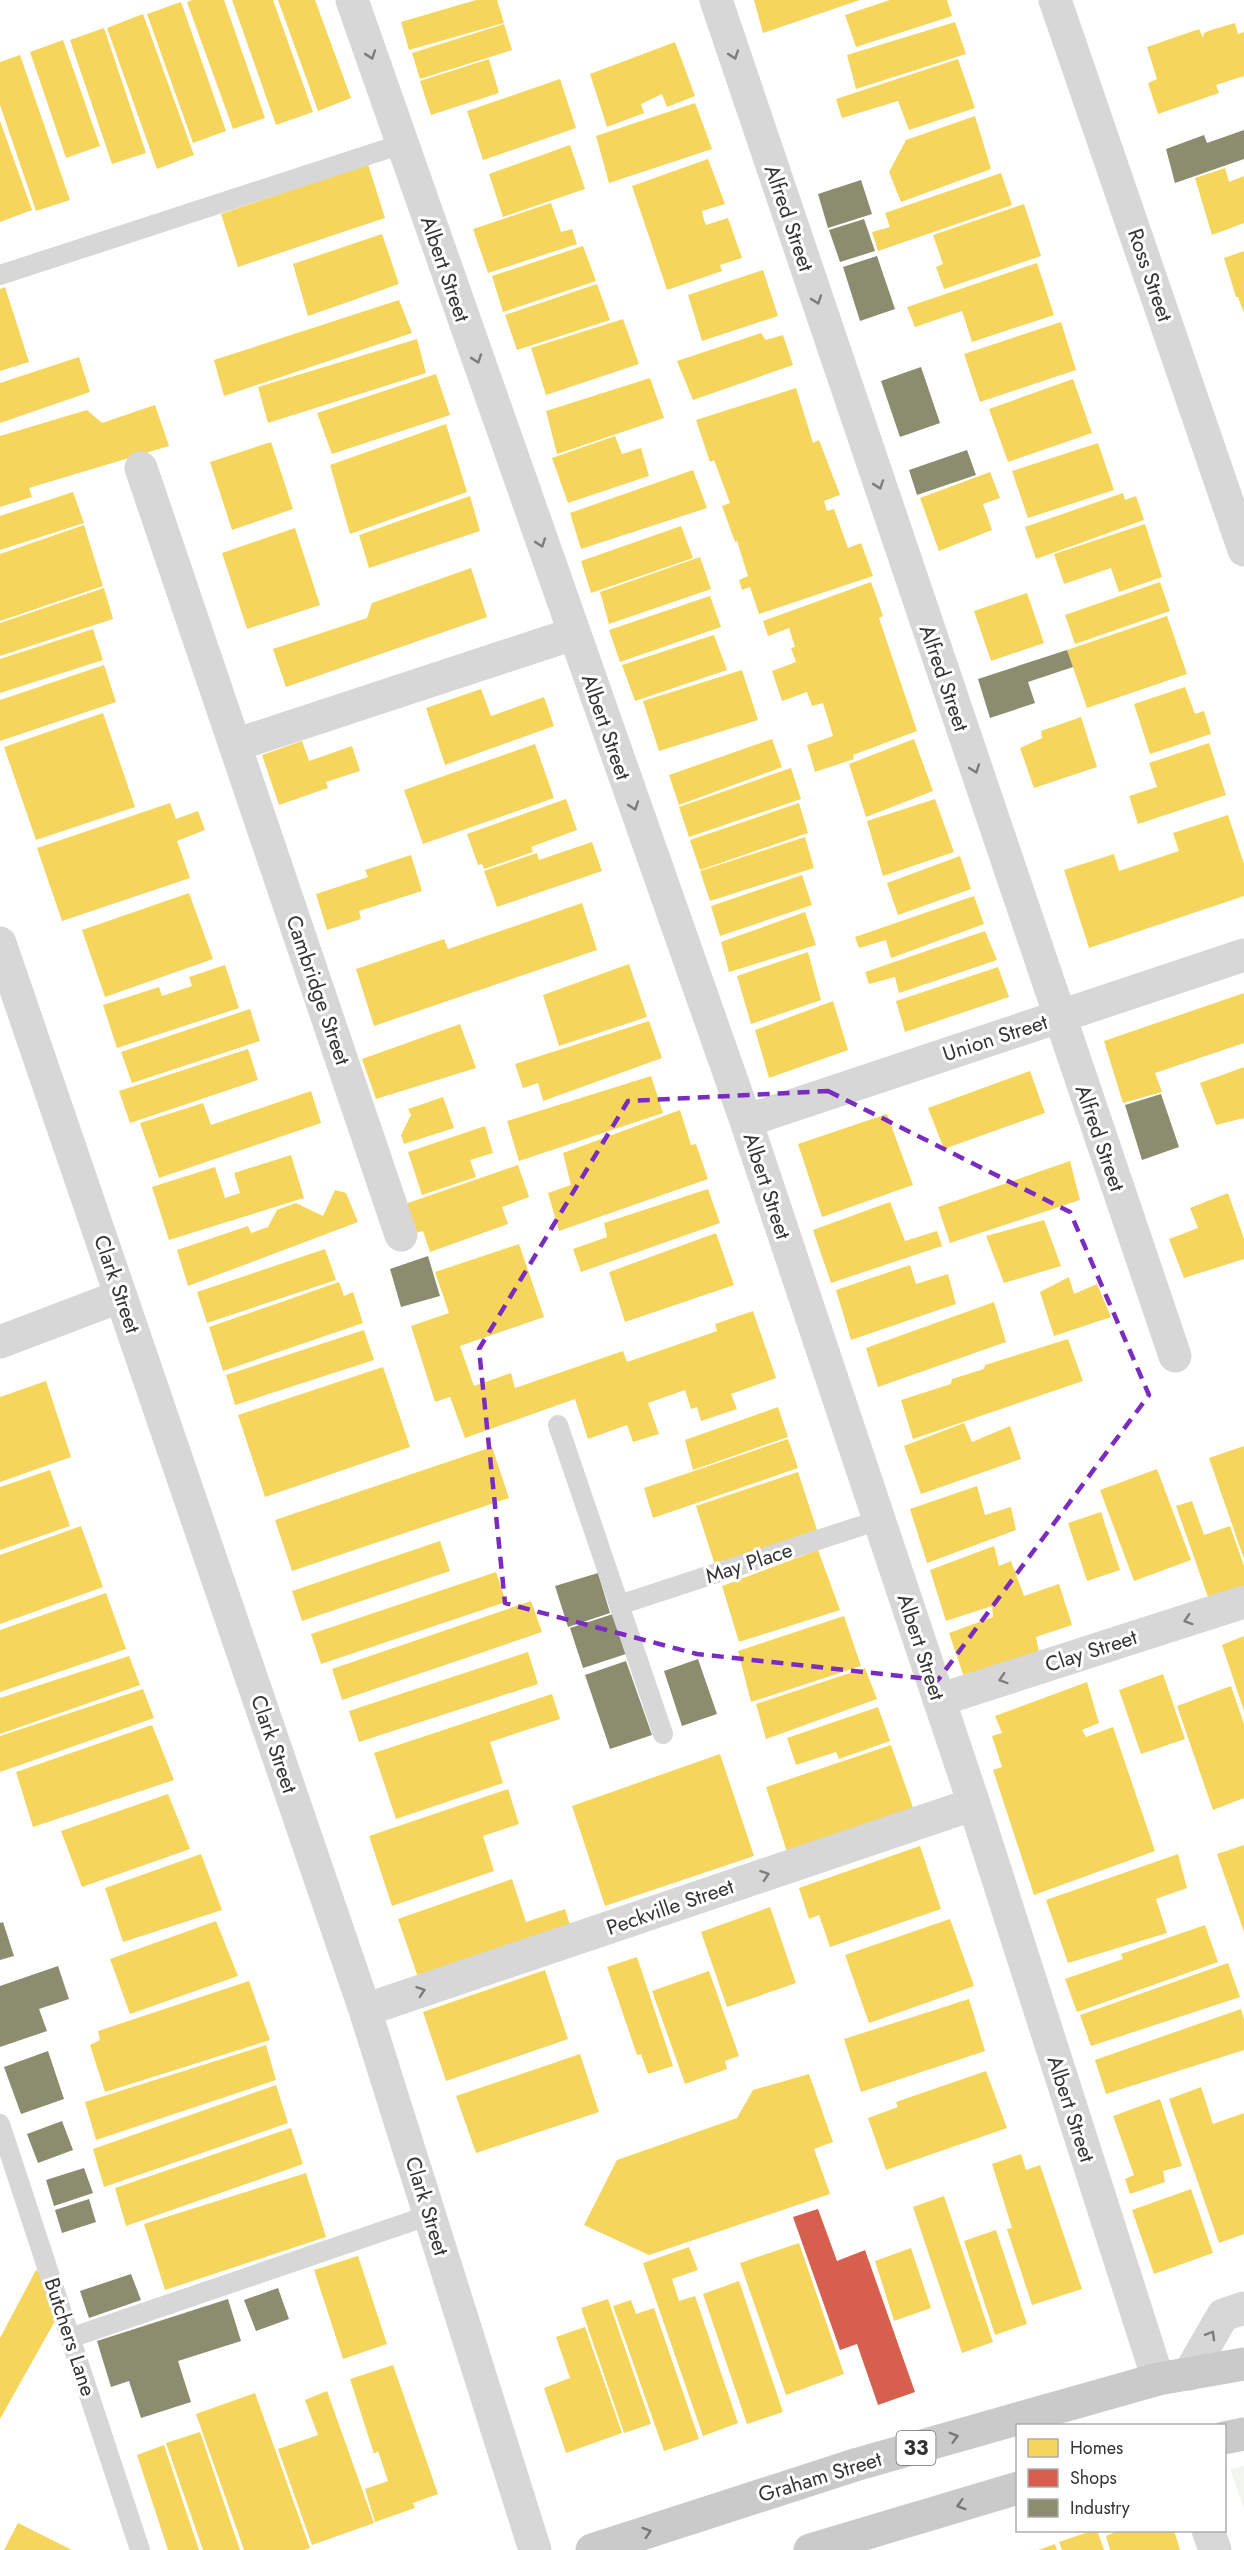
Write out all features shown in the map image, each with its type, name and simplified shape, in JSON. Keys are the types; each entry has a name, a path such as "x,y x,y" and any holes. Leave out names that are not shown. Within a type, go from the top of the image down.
{"main road":[{"name":"Graham Street","path":"592,2550 858,2464 1173,2377 1244,2364"},
{"path":"1226,2438 1244,2434"},
{"path":"810,2550 1016,2488"}],"street":[{"name":"Albert Street","path":"352,0 746,1121 974,1804 1173,2377"},
{"name":"Alfred Street","path":"716,0 1174,1356"},
{"name":"Ross Street","path":"1055,0 1244,550"},
{"name":"Cambridge Street","path":"141,468 400,1235"},
{"path":"235,745 573,634"},
{"name":"Clark Street","path":"0,943 365,2010 535,2550"},
{"name":"Union Street","path":"746,1121 1244,955"},
{"path":"0,1342 121,1296"},
{"name":"Clay Street","path":"939,1700 1244,1602"},
{"name":"Peckville Street","path":"365,2010 974,1804"},
{"path":"1173,2377 1223,2315 1244,2308"},
{"path":"1209,2532 1215,2550"}],"lane":[{"path":"0,275 402,144"},
{"path":"558,1425 663,1734"},
{"name":"May Place","path":"620,1605 879,1520"},
{"name":"Butchers Lane","path":"0,2124 140,2550"},
{"path":"70,2338 430,2215"}],"highlighted area":[{"path":"828,1091 1070,1212 1149,1395 938,1680 697,1654 505,1603 479,1349 628,1101"}],"shaded area":[{"path":"1244,2466 1244,2508 1230,2469"}],"building: Homes":[{"path":"224,0 265,118 233,129 187,2"},
{"path":"232,0 273,0 313,112 276,125"},
{"path":"278,0 315,0 351,98 318,111"},
{"path":"476,0 497,0 504,23 409,50 401,22"},
{"path":"754,0 860,0 763,33"},
{"path":"890,0 947,0 952,16 856,47 845,15"},
{"path":"181,2 226,131 193,143 147,14"},
{"path":"143,14 194,155 157,169 107,28"},
{"path":"955,22 966,54 856,89 847,55"},
{"path":"1235,23 1238,34 1244,32 1244,76 1216,85 1219,93 1158,114 1148,83 1157,79 1147,47 1199,29 1203,38 1204,33"},
{"path":"504,24 512,50 420,79 412,53"},
{"path":"104,28 146,153 112,164 70,40"},
{"path":"63,40 100,146 66,158 30,52"},
{"path":"675,42 695,96 667,107 662,94 641,104 644,113 607,127 590,74"},
{"path":"20,55 70,200 36,211 0,105 0,62"},
{"path":"489,59 499,93 431,115 420,81"},
{"path":"958,59 975,108 909,130 898,101 842,118 836,99"},
{"path":"560,79 576,128 483,160 467,111"},
{"path":"695,103 712,149 609,183 596,136"},
{"path":"975,116 991,169 901,202 889,172 906,140"},
{"path":"0,121 32,210 0,222"},
{"path":"570,145 585,189 503,217 489,174"},
{"path":"708,159 725,204 702,211 704,220 706,225 728,218 742,258 720,265 722,271 667,290 632,186"},
{"path":"368,164 385,218 238,267 221,214"},
{"path":"1225,168 1229,182 1244,176 1244,223 1212,235 1195,178"},
{"path":"1001,173 1012,205 878,251 872,232 890,227 885,213"},
{"path":"551,203 561,232 572,229 577,244 488,273 473,229"},
{"path":"1024,204 1041,256 944,289 936,267 943,264 933,235"},
{"path":"382,234 399,284 308,316 293,264"},
{"path":"583,246 596,281 503,312 492,276"},
{"path":"1244,251 1244,313 1236,297 1224,258"},
{"path":"1037,263 1054,315 972,342 962,311 915,327 907,307"},
{"path":"763,270 778,316 702,341 688,295"},
{"path":"597,284 610,320 517,350 505,315"},
{"path":"5,287 29,362 0,371 0,289"},
{"path":"399,300 412,333 224,396 214,360"},
{"path":"623,319 639,364 546,395 531,348"},
{"path":"1061,322 1076,370 980,402 964,354"},
{"path":"761,333 766,340 783,335 793,365 693,400 677,361"},
{"path":"417,339 426,373 268,423 258,387"},
{"path":"79,357 90,392 0,423 0,383"},
{"path":"436,374 450,415 332,454 317,413"},
{"path":"650,378 664,418 557,454 546,411"},
{"path":"1073,379 1092,433 1008,462 989,409"},
{"path":"796,388 813,443 819,440 840,495 824,501 827,511 834,509 848,548 861,543 873,576 759,614 750,587 742,590 739,580 748,576 737,541 735,542 722,506 730,503 714,460 710,462 696,420"},
{"path":"155,405 169,446 29,488 32,497 0,507 0,436 87,410 102,423"},
{"path":"446,424 467,492 350,534 330,465"},
{"path":"615,436 622,454 641,448 649,476 568,503 552,458"},
{"path":"271,442 293,509 232,530 210,462"},
{"path":"1098,443 1114,490 1028,518 1012,471"},
{"path":"693,470 707,508 581,549 570,513"},
{"path":"990,472 1000,498 983,504 992,530 939,551 920,498"},
{"path":"73,492 84,523 0,550 0,516"},
{"path":"1123,493 1125,500 1136,496 1144,520 1036,559 1025,527"},
{"path":"470,496 480,531 369,568 359,535"},
{"path":"1145,524 1162,577 1119,592 1111,568 1064,584 1054,554"},
{"path":"84,525 103,586 0,621 0,554"},
{"path":"681,526 693,558 591,593 581,561"},
{"path":"295,528 320,605 247,629 222,553"},
{"path":"700,557 711,589 609,624 600,592"},
{"path":"471,568 487,617 286,687 273,649 367,618 372,603"},
{"path":"871,582 883,616 879,618 917,731 853,755 854,759 815,772 807,745 833,736 823,703 812,706 807,692 782,701 772,671 796,662 791,648 795,647 789,628 768,636 763,621"},
{"path":"1160,582 1170,611 1075,644 1065,615"},
{"path":"104,588 113,619 0,656 0,623"},
{"path":"1027,593 1044,643 991,661 974,611"},
{"path":"710,596 721,627 620,662 609,630"},
{"path":"1167,616 1187,674 1087,708 1067,650"},
{"path":"93,629 103,660 0,693 0,659"},
{"path":"714,635 727,670 635,701 622,665"},
{"path":"104,665 116,702 0,741 0,700"},
{"path":"742,670 758,720 659,751 643,701"},
{"path":"1185,687 1195,714 1204,711 1211,734 1150,754 1134,704"},
{"path":"481,689 491,716 544,697 554,726 445,765 426,708"},
{"path":"103,713 135,807 36,840 4,747"},
{"path":"1081,717 1097,767 1034,788 1020,748 1042,738 1041,731"},
{"path":"772,739 782,767 679,805 669,775"},
{"path":"914,739 933,791 866,817 849,764"},
{"path":"302,741 309,761 352,746 360,771 326,782 328,788 279,805 262,755"},
{"path":"1209,743 1226,795 1138,824 1129,796 1157,787 1149,763"},
{"path":"535,744 554,798 423,844 404,790"},
{"path":"791,768 801,799 689,837 679,807"},
{"path":"566,799 577,830 531,847 533,852 484,869 482,864 478,865 467,834"},
{"path":"935,799 954,852 883,876 867,821"},
{"path":"170,803 176,819 198,811 205,830 177,841 190,878 62,921 37,848"},
{"path":"799,803 808,833 700,870 690,840"},
{"path":"1228,815 1244,864 1244,896 1089,948 1064,870 1114,854 1119,871 1179,851 1173,833"},
{"path":"805,837 814,868 710,901 700,871"},
{"path":"592,842 602,871 497,907 484,871 537,853 539,860"},
{"path":"411,855 422,891 359,911 361,919 327,930 316,894 368,877 365,870"},
{"path":"960,856 971,889 898,915 887,883"},
{"path":"802,875 812,905 720,936 711,906"},
{"path":"189,893 213,959 105,997 82,930"},
{"path":"974,896 984,924 891,958 886,940 859,948 855,937"},
{"path":"582,903 597,950 374,1026 356,969 444,939 448,949"},
{"path":"805,912 816,945 729,972 721,942"},
{"path":"985,931 997,960 899,993 895,977 869,984 865,972"},
{"path":"808,952 821,1000 751,1024 737,976"},
{"path":"629,964 647,1017 559,1046 543,995"},
{"path":"225,965 239,1008 117,1048 103,1005 159,987 162,996 192,986 189,977"},
{"path":"998,967 1009,997 905,1032 896,1001"},
{"path":"1244,993 1244,1043 1155,1073 1162,1092 1123,1103 1104,1041"},
{"path":"833,1001 848,1050 769,1078 755,1030"},
{"path":"250,1009 260,1041 132,1083 121,1052"},
{"path":"649,1021 662,1058 543,1101 538,1083 523,1088 515,1064"},
{"path":"460,1024 476,1068 376,1099 362,1059"},
{"path":"248,1049 258,1080 130,1123 119,1091"},
{"path":"1244,1067 1244,1118 1216,1125 1200,1083"},
{"path":"1030,1071 1045,1113 944,1149 928,1108"},
{"path":"651,1076 663,1113 519,1161 507,1121"},
{"path":"311,1091 321,1123 159,1178 140,1123 203,1103 211,1125"},
{"path":"443,1097 454,1128 404,1144 401,1135 411,1115 408,1109"},
{"path":"680,1110 691,1145 696,1144 708,1179 559,1231 548,1193 571,1185 563,1153"},
{"path":"887,1114 913,1185 822,1217 798,1144"},
{"path":"485,1126 493,1153 470,1160 476,1177 422,1195 408,1152"},
{"path":"291,1155 304,1198 169,1240 152,1187 215,1167 225,1198 240,1193 234,1173"},
{"path":"1070,1161 1080,1200 950,1243 938,1207"},
{"path":"518,1165 529,1197 502,1207 508,1224 430,1252 423,1231 415,1233 405,1204"},
{"path":"708,1189 720,1223 581,1272 573,1249 607,1237 604,1223"},
{"path":"335,1190 346,1193 358,1222 188,1286 177,1250 248,1226 251,1233 268,1227 277,1210 296,1203 323,1216"},
{"path":"1228,1193 1244,1239 1244,1259 1184,1278 1169,1239 1198,1228 1190,1208"},
{"path":"890,1202 905,1241 937,1231 942,1246 831,1283 813,1230"},
{"path":"1044,1220 1061,1266 1004,1283 986,1236"},
{"path":"716,1233 734,1285 625,1322 609,1272"},
{"path":"519,1244 544,1317 460,1346 474,1386 511,1373 515,1388 623,1351 627,1362 717,1331 715,1324 753,1311 776,1378 731,1394 737,1409 701,1421 697,1407 691,1409 685,1390 648,1403 659,1434 633,1442 627,1425 588,1439 575,1399 465,1438 450,1397 435,1402 411,1326 449,1313 435,1272"},
{"path":"325,1249 336,1280 207,1323 197,1292"},
{"path":"910,1265 916,1284 948,1274 956,1304 851,1340 836,1290"},
{"path":"1069,1277 1074,1294 1097,1284 1111,1317 1054,1336 1040,1292"},
{"path":"339,1282 344,1296 353,1292 363,1323 223,1371 209,1327"},
{"path":"994,1302 1006,1342 878,1387 866,1348"},
{"path":"364,1330 374,1360 235,1405 226,1375"},
{"path":"1068,1339 1083,1381 913,1439 901,1400 951,1384 952,1379 984,1369 985,1365"},
{"path":"383,1367 410,1447 265,1497 238,1415"},
{"path":"46,1381 71,1457 0,1482 0,1397"},
{"path":"778,1407 788,1437 693,1470 685,1440"},
{"path":"964,1423 972,1442 1010,1426 1021,1459 921,1494 904,1446"},
{"path":"788,1439 798,1468 653,1518 644,1488"},
{"path":"1244,1446 1244,1559 1209,1458"},
{"path":"492,1447 509,1498 292,1571 275,1520"},
{"path":"1157,1469 1191,1560 1134,1581 1100,1490"},
{"path":"50,1470 70,1526 0,1550 0,1487"},
{"path":"798,1472 817,1530 715,1565 696,1506"},
{"path":"977,1486 985,1515 1011,1507 1016,1530 927,1563 910,1509"},
{"path":"1192,1501 1204,1535 1230,1526 1244,1566 1244,1588 1209,1600 1176,1506"},
{"path":"1101,1512 1120,1570 1087,1581 1068,1523"},
{"path":"81,1526 103,1587 0,1624 0,1555"},
{"path":"440,1541 450,1571 302,1621 292,1591"},
{"path":"994,1546 999,1566 1011,1561 1024,1596 1059,1584 1072,1625 1036,1637 1040,1657 966,1683 949,1633 993,1617 992,1606 946,1621 930,1570"},
{"path":"818,1550 840,1610 739,1642 722,1586"},
{"path":"496,1572 506,1602 321,1664 311,1634"},
{"path":"106,1593 126,1649 0,1692 0,1630"},
{"path":"531,1601 542,1632 342,1700 332,1669"},
{"path":"844,1616 861,1666 751,1702 738,1651"},
{"path":"1244,1636 1244,1711 1222,1645"},
{"path":"528,1652 538,1684 359,1742 349,1711"},
{"path":"129,1656 140,1685 0,1734 0,1698"},
{"path":"865,1668 877,1699 766,1739 756,1704"},
{"path":"1163,1674 1185,1739 1141,1754 1119,1690"},
{"path":"1087,1682 1099,1723 1082,1730 1086,1737 1113,1727 1155,1851 1034,1895 993,1770 1002,1767 992,1736 1002,1733 995,1716"},
{"path":"1231,1686 1244,1724 1244,1798 1213,1810 1177,1706"},
{"path":"143,1689 154,1718 0,1772 0,1736"},
{"path":"552,1694 560,1719 490,1742 503,1783 396,1819 374,1753"},
{"path":"878,1707 890,1741 839,1759 836,1752 796,1765 787,1738"},
{"path":"152,1725 174,1780 33,1827 16,1772"},
{"path":"891,1745 916,1816 789,1858 766,1787"},
{"path":"720,1754 754,1856 605,1906 572,1806"},
{"path":"508,1789 519,1824 483,1836 494,1871 392,1906 369,1836"},
{"path":"168,1794 190,1849 82,1887 61,1831"},
{"path":"1244,1845 1244,1932 1217,1854"},
{"path":"920,1846 941,1909 830,1947 819,1915 809,1919 799,1888"},
{"path":"201,1854 222,1910 123,1942 105,1888"},
{"path":"1178,1854 1187,1888 1156,1899 1167,1933 1068,1963 1046,1900"},
{"path":"512,1879 526,1922 565,1909 571,1928 419,1980 398,1919"},
{"path":"770,1907 796,1983 727,2007 701,1932"},
{"path":"950,1919 974,1986 869,2023 845,1955"},
{"path":"216,1921 238,1976 130,2014 110,1959"},
{"path":"1205,1925 1218,1962 1077,2012 1065,1979 1123,1959 1121,1954"},
{"path":"637,1957 673,2066 648,2074 641,2054 637,2055 607,1967"},
{"path":"1228,1963 1240,1997 1091,2046 1080,2015"},
{"path":"545,1970 568,2039 446,2081 423,2012"},
{"path":"709,1971 739,2056 725,2061 727,2069 685,2084 652,1991"},
{"path":"249,1981 270,2040 105,2092 90,2045 100,2040 98,2031"},
{"path":"969,1999 985,2051 861,2092 844,2039"},
{"path":"1241,2009 1244,2019 1244,2050 1106,2094 1095,2060"},
{"path":"266,2045 276,2080 96,2140 85,2102"},
{"path":"580,2054 599,2112 476,2153 456,2096"},
{"path":"986,2071 1007,2128 886,2170 868,2118 898,2107 896,2102"},
{"path":"809,2074 833,2142 814,2149 830,2194 649,2255 584,2225 617,2160 737,2118 753,2090"},
{"path":"276,2085 288,2123 104,2187 93,2149"},
{"path":"1201,2087 1213,2124 1244,2113 1244,2234 1219,2243 1169,2099"},
{"path":"1160,2099 1182,2166 1163,2171 1165,2182 1130,2194 1125,2179 1134,2175 1113,2116"},
{"path":"291,2128 303,2164 126,2226 115,2188"},
{"path":"1021,2154 1026,2170 1040,2165 1082,2289 1032,2305 1007,2229 1012,2228 992,2164"},
{"path":"306,2173 326,2237 165,2290 144,2224"},
{"path":"1191,2189 1213,2253 1154,2274 1132,2210"},
{"path":"944,2196 993,2342 962,2353 913,2207"},
{"path":"996,2230 1027,2324 995,2335 964,2241"},
{"path":"799,2243 844,2374 786,2395 740,2263"},
{"path":"689,2247 698,2270 672,2279 679,2301 695,2296 738,2423 703,2436 643,2263"},
{"path":"911,2248 931,2308 894,2321 875,2261"},
{"path":"358,2256 387,2344 343,2359 314,2270"},
{"path":"36,2270 41,2273 55,2321 0,2419 0,2338"},
{"path":"739,2281 783,2412 747,2424 703,2294"},
{"path":"608,2299 651,2424 624,2433 581,2308"},
{"path":"631,2300 636,2314 654,2308 699,2439 664,2451 613,2306"},
{"path":"585,2327 622,2433 566,2453 544,2388 570,2378 556,2337"},
{"path":"393,2365 438,2494 413,2503 415,2508 375,2522 365,2489 388,2481 378,2451 374,2454 350,2379"},
{"path":"327,2391 374,2523 312,2545 278,2449 318,2435 305,2400"},
{"path":"255,2393 310,2548 304,2550 244,2550 196,2414"},
{"path":"200,2432 240,2550 203,2550 166,2443"},
{"path":"164,2445 199,2550 168,2550 137,2455"},
{"path":"18,2523 72,2550 4,2550"},
{"path":"1088,2532 1098,2532 1104,2550 1062,2550 1059,2542"},
{"path":"1115,2532 1175,2532 1180,2550 1110,2550 1106,2536"},
{"path":"1055,2544 1057,2550 1038,2550"}],"building: Shops":[{"path":"818,2209 837,2261 865,2250 915,2392 878,2405 857,2344 840,2350 793,2217"}],"building: Industry":[{"path":"1244,130 1244,159 1175,183 1166,149 1204,135 1207,143"},
{"path":"861,180 872,214 828,228 818,194"},
{"path":"864,219 875,251 840,262 829,230"},
{"path":"877,256 895,309 860,321 843,267"},
{"path":"921,367 940,423 900,437 881,381"},
{"path":"967,450 976,475 917,495 909,470"},
{"path":"1067,650 1073,667 1028,682 1035,703 990,718 978,679"},
{"path":"1161,1094 1179,1147 1142,1160 1125,1105"},
{"path":"428,1256 440,1296 401,1307 390,1269"},
{"path":"598,1573 610,1613 568,1627 555,1586"},
{"path":"613,1614 626,1654 583,1668 570,1628"},
{"path":"698,1659 717,1714 682,1726 664,1671"},
{"path":"626,1661 652,1735 610,1749 585,1675"},
{"path":"3,1922 14,1956 0,1960 0,1923"},
{"path":"58,1966 69,1999 39,2009 47,2031 0,2047 0,1986"},
{"path":"48,2051 64,2099 21,2114 4,2067"},
{"path":"62,2121 73,2150 38,2163 27,2134"},
{"path":"84,2168 93,2193 54,2206 46,2180"},
{"path":"89,2199 96,2222 62,2233 55,2210"},
{"path":"131,2274 141,2300 89,2318 80,2291"},
{"path":"278,2288 289,2319 256,2331 244,2300"},
{"path":"228,2299 241,2341 178,2361 191,2402 141,2418 129,2381 111,2387 97,2341"}]}
